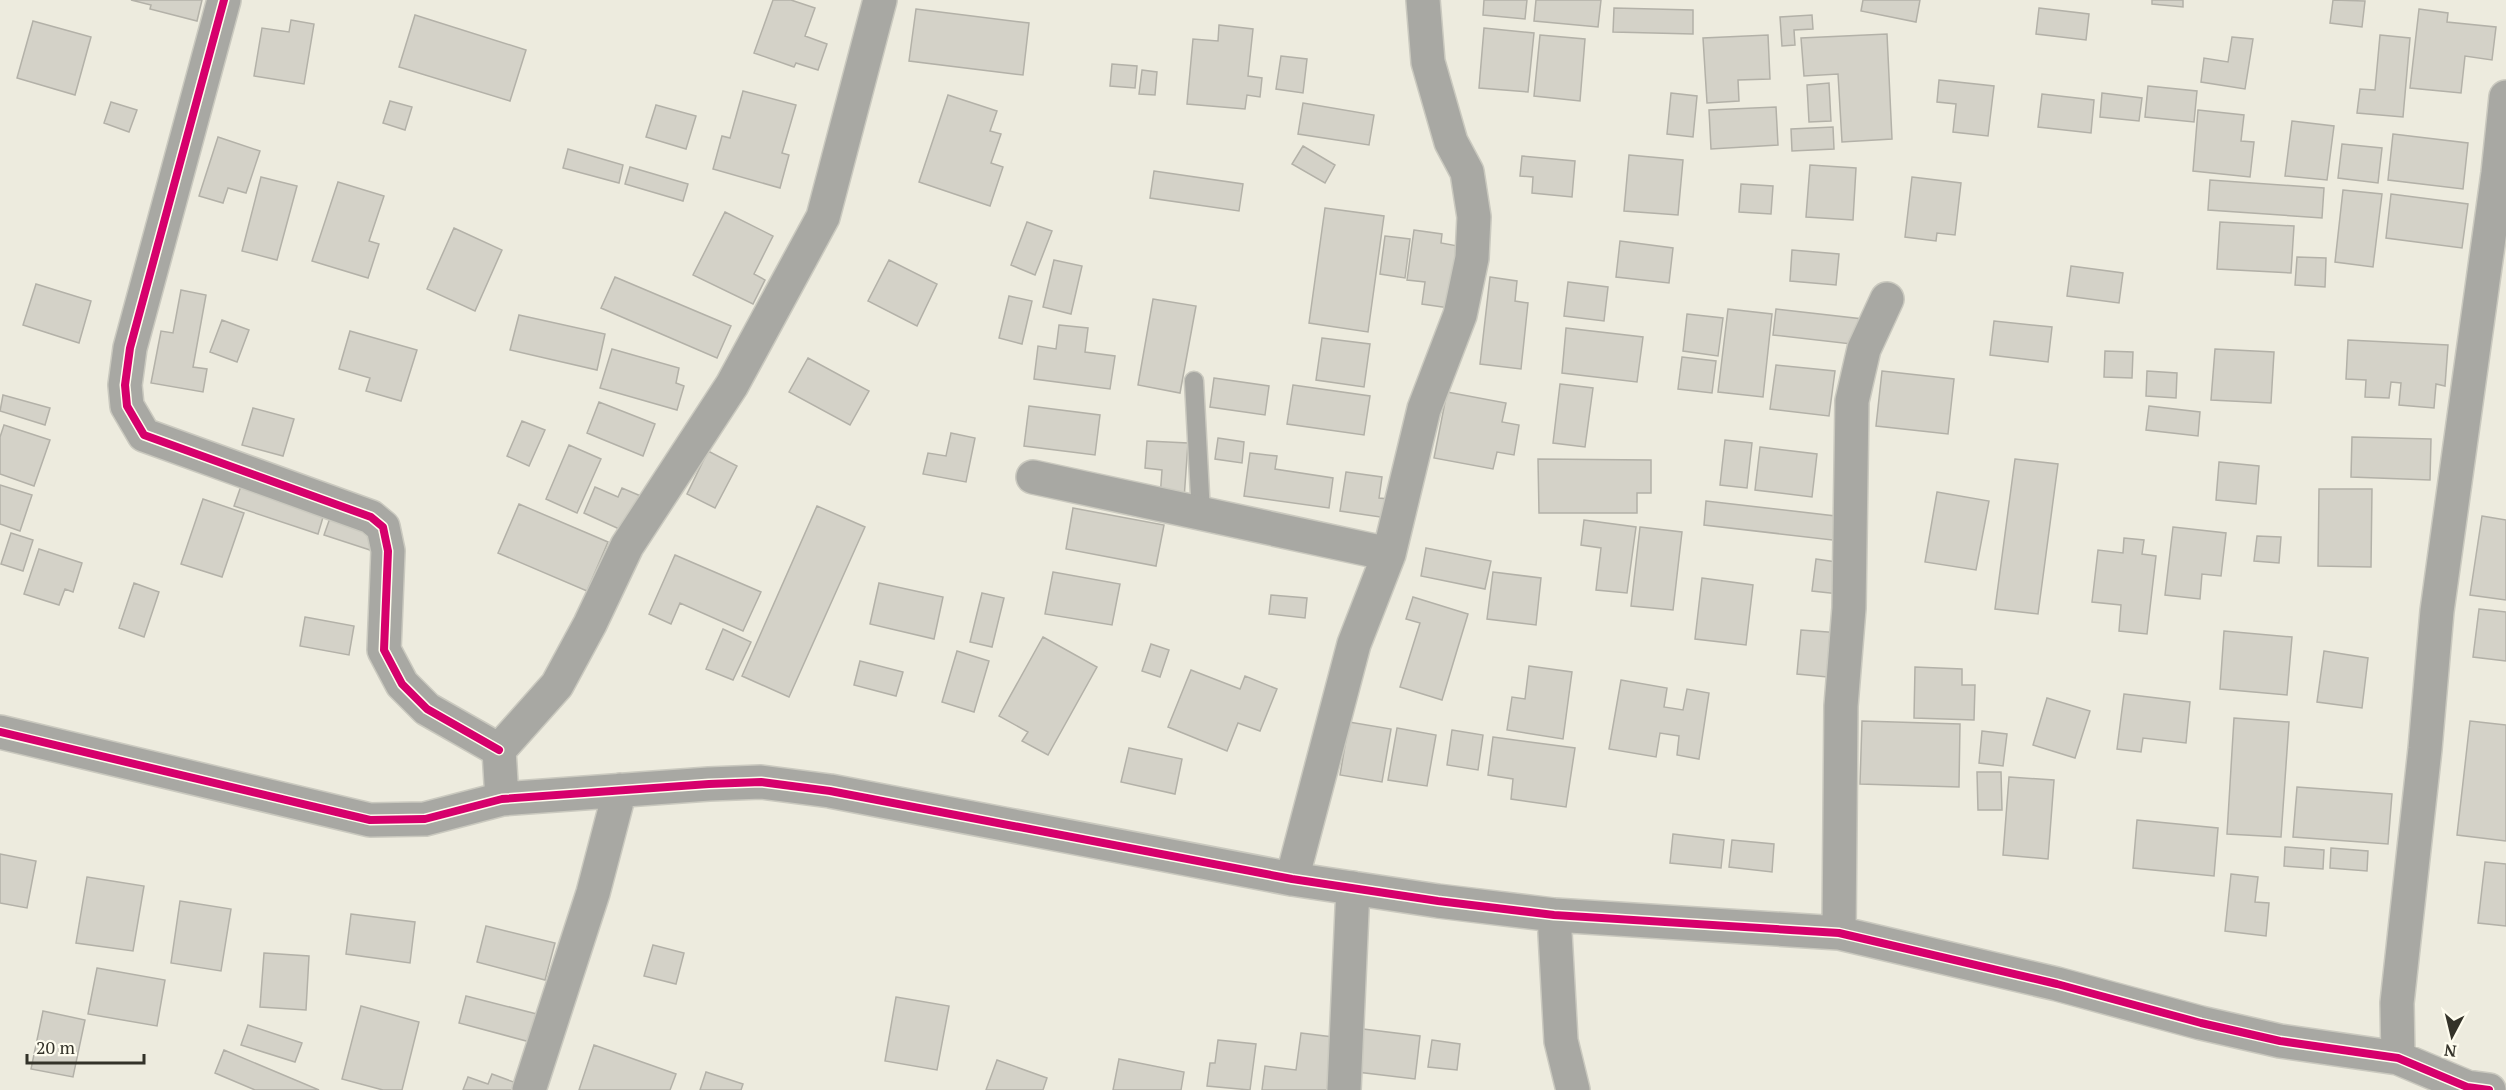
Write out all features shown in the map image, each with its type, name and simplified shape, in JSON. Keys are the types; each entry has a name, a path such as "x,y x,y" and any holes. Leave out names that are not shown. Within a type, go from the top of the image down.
{"street":[{"path":"224,0 130,348 125,386 127,406 144,435 371,517 383,527 388,551 384,650 402,684 428,709 499,750"},
{"path":"502,799 499,750 557,686 627,546 732,385 823,217 880,0"},
{"path":"1292,879 1354,644 1389,554 1424,409 1460,315 1472,258 1474,217 1467,172 1451,142 1428,62 1423,0"},
{"path":"2398,1058 2397,1003 2425,749 2437,611 2506,97"},
{"path":"1839,933 1841,706 1849,608 1852,401 1864,349 1887,299"},
{"path":"1033,477 1389,554"},
{"path":"0,732 370,820 425,819 502,799 620,790 761,782 830,791 1292,879 1438,901 1554,915 1839,933 2057,984 2201,1023 2280,1041 2398,1058 2472,1089 2506,1079"},
{"path":"529,1090 593,893 620,790"},
{"path":"1344,1090 1353,888"},
{"path":"1554,915 1561,1041 1573,1090"}],"lane":[{"path":"1194,381 1201,514"}],"building":[{"path":"131,0 202,0 197,21 150,9 151,5"},
{"path":"773,0 791,0 815,8 805,36 827,44 818,70 796,63 794,67 754,53"},
{"path":"1484,0 1527,0 1525,19 1483,15"},
{"path":"1536,0 1601,0 1598,27 1534,21"},
{"path":"1863,0 1920,0 1916,22 1861,11"},
{"path":"2152,0 2183,0 2183,7 2152,4"},
{"path":"2333,0 2365,1 2362,27 2330,23"},
{"path":"1614,8 1693,10 1693,34 1613,32"},
{"path":"2039,8 2089,14 2086,40 2036,34"},
{"path":"916,9 1029,23 1023,75 909,61"},
{"path":"2419,9 2448,13 2447,22 2496,27 2492,60 2465,56 2461,93 2410,88"},
{"path":"415,15 526,50 510,101 399,67"},
{"path":"1812,15 1813,29 1794,30 1795,45 1782,46 1780,17"},
{"path":"291,20 314,24 304,84 254,76 262,28 289,32"},
{"path":"33,21 91,37 75,95 17,78"},
{"path":"1219,25 1253,29 1248,76 1262,78 1260,97 1247,95 1245,109 1187,104 1193,39 1218,41"},
{"path":"1484,28 1534,33 1528,92 1479,88"},
{"path":"1887,34 1892,139 1842,142 1838,74 1804,76 1801,38"},
{"path":"1540,35 1585,39 1580,101 1534,96"},
{"path":"1768,35 1770,79 1738,80 1739,101 1707,103 1703,38"},
{"path":"2380,35 2410,38 2403,117 2357,113 2360,89 2375,90"},
{"path":"2232,37 2253,39 2245,89 2201,82 2204,58 2228,62"},
{"path":"1281,56 1307,59 1303,93 1276,89"},
{"path":"1112,64 1137,66 1135,88 1110,86"},
{"path":"1142,70 1157,72 1155,95 1139,94"},
{"path":"1939,80 1994,86 1988,136 1953,132 1956,104 1937,102"},
{"path":"1829,83 1831,121 1809,122 1807,85"},
{"path":"2148,86 2197,91 2194,122 2145,117"},
{"path":"743,91 796,105 782,153 789,155 780,188 713,169 722,136 730,138"},
{"path":"1671,93 1697,96 1693,137 1667,134"},
{"path":"2102,93 2142,98 2139,121 2100,117"},
{"path":"2042,94 2094,100 2091,133 2038,127"},
{"path":"948,95 997,111 990,131 1001,134 991,163 1003,167 990,206 919,182"},
{"path":"390,101 412,107 405,130 383,123"},
{"path":"111,102 137,110 129,132 104,123"},
{"path":"1303,103 1374,115 1369,145 1298,134"},
{"path":"656,105 696,116 686,149 646,137"},
{"path":"1776,107 1778,145 1711,149 1709,110"},
{"path":"2198,110 2244,115 2241,141 2254,142 2250,177 2193,171"},
{"path":"2292,121 2334,126 2327,180 2285,176"},
{"path":"1833,127 1834,149 1792,151 1791,129"},
{"path":"2393,134 2468,143 2463,189 2388,180"},
{"path":"218,137 260,151 246,193 228,188 223,203 199,196"},
{"path":"2342,144 2382,148 2378,183 2338,178"},
{"path":"1303,146 1335,165 1325,183 1292,164"},
{"path":"568,149 623,165 619,183 563,168"},
{"path":"1629,155 1683,160 1678,215 1624,211"},
{"path":"1522,156 1575,161 1572,197 1532,193 1533,177 1520,176"},
{"path":"1810,165 1856,168 1853,220 1806,217"},
{"path":"630,167 688,184 683,201 625,184"},
{"path":"1154,171 1243,184 1239,211 1150,198"},
{"path":"261,177 297,186 277,260 242,251"},
{"path":"1912,177 1961,183 1955,235 1937,233 1936,241 1905,237"},
{"path":"2210,180 2324,188 2322,218 2208,210"},
{"path":"338,182 384,196 369,241 379,244 368,278 312,261"},
{"path":"1741,184 1773,186 1771,214 1739,212"},
{"path":"2343,190 2382,194 2373,267 2335,262"},
{"path":"2391,194 2468,204 2462,248 2386,238"},
{"path":"1325,208 1384,216 1368,332 1309,323"},
{"path":"725,212 773,236 754,274 765,280 753,304 693,275"},
{"path":"1027,222 1052,231 1035,275 1011,265"},
{"path":"2220,222 2294,226 2291,273 2217,269"},
{"path":"454,228 502,250 475,311 427,289"},
{"path":"1414,230 1442,234 1441,243 1458,246 1449,308 1422,304 1425,282 1407,280"},
{"path":"1385,236 1410,239 1405,278 1380,274"},
{"path":"1620,241 1673,248 1669,283 1616,277"},
{"path":"1792,250 1839,254 1836,285 1790,281"},
{"path":"2297,257 2326,258 2325,287 2295,285"},
{"path":"889,260 937,284 917,326 868,301"},
{"path":"1054,260 1082,266 1071,314 1043,307"},
{"path":"2071,266 2123,273 2119,303 2067,296"},
{"path":"615,277 731,326 717,358 601,308"},
{"path":"1490,277 1517,281 1515,301 1528,303 1521,369 1480,364"},
{"path":"1568,282 1608,287 1604,321 1564,316"},
{"path":"36,284 91,301 79,343 23,325"},
{"path":"181,290 206,295 193,367 207,369 203,392 151,383 161,331 173,333"},
{"path":"1009,296 1032,301 1022,344 999,338"},
{"path":"1153,299 1196,306 1180,393 1138,385"},
{"path":"1728,309 1772,314 1763,397 1718,392"},
{"path":"1776,309 1863,319 1860,345 1773,335"},
{"path":"1687,314 1723,318 1718,356 1683,351"},
{"path":"519,315 605,334 597,370 510,350"},
{"path":"222,320 249,330 237,362 210,352"},
{"path":"1994,321 2052,327 2048,362 1990,355"},
{"path":"1059,325 1088,328 1085,352 1115,356 1110,389 1034,379 1038,346 1056,349"},
{"path":"1566,328 1643,337 1637,382 1562,373"},
{"path":"350,331 417,350 401,401 366,391 370,378 339,369"},
{"path":"1322,338 1370,344 1364,387 1316,380"},
{"path":"2348,340 2448,345 2445,386 2436,384 2434,408 2399,405 2401,383 2391,382 2389,398 2365,397 2366,380 2346,379"},
{"path":"612,349 679,368 676,383 684,386 677,410 600,388"},
{"path":"2215,349 2274,352 2271,403 2211,400"},
{"path":"2105,351 2133,352 2132,378 2104,377"},
{"path":"1682,357 1716,361 1712,393 1678,389"},
{"path":"808,358 869,391 850,425 789,392"},
{"path":"1776,365 1835,371 1829,416 1770,409"},
{"path":"1882,371 1954,379 1948,434 1876,426"},
{"path":"2147,371 2177,373 2176,398 2146,396"},
{"path":"1214,378 1269,386 1265,415 1210,407"},
{"path":"1560,384 1593,388 1585,447 1553,443"},
{"path":"1293,385 1370,396 1364,435 1287,424"},
{"path":"1447,392 1506,403 1502,422 1519,425 1514,455 1497,452 1493,469 1434,458"},
{"path":"3,395 50,408 45,425 0,411"},
{"path":"599,402 655,424 643,456 587,433"},
{"path":"1029,406 1100,415 1095,455 1024,446"},
{"path":"2149,406 2200,412 2198,436 2146,430"},
{"path":"253,408 294,419 283,456 242,445"},
{"path":"522,421 545,430 529,466 507,456"},
{"path":"4,425 50,440 34,486 0,474 0,437"},
{"path":"951,433 975,438 966,482 923,474 928,453 946,456"},
{"path":"2352,437 2431,439 2430,480 2351,477"},
{"path":"1218,438 1244,442 1242,463 1215,459"},
{"path":"1725,440 1752,443 1747,488 1720,485"},
{"path":"1147,441 1188,443 1184,499 1160,498 1162,470 1145,468"},
{"path":"569,445 601,459 577,513 546,499"},
{"path":"1760,447 1817,454 1812,497 1755,490"},
{"path":"708,451 737,466 715,508 687,494"},
{"path":"1250,453 1277,456 1275,469 1333,478 1329,508 1244,496"},
{"path":"1538,459 1651,460 1651,493 1637,493 1637,513 1539,513"},
{"path":"2015,459 2058,464 2038,614 1995,609"},
{"path":"2219,462 2259,466 2256,504 2216,500"},
{"path":"1346,472 1382,477 1379,498 1389,499 1387,518 1340,511"},
{"path":"0,485 32,495 20,531 0,524"},
{"path":"241,486 324,514 318,534 234,506"},
{"path":"595,487 618,497 622,488 643,497 628,533 584,513"},
{"path":"2319,489 2372,489 2371,567 2318,566"},
{"path":"1937,492 1989,501 1976,570 1925,562"},
{"path":"203,499 244,513 222,577 181,564"},
{"path":"1706,501 1844,517 1841,541 1704,525"},
{"path":"519,504 608,542 587,591 498,553"},
{"path":"817,506 865,527 789,697 742,676"},
{"path":"1073,508 1164,525 1156,566 1066,549"},
{"path":"2482,516 2506,520 2506,600 2470,595"},
{"path":"330,518 376,534 370,550 324,535"},
{"path":"1584,520 1636,527 1627,593 1596,590 1601,548 1581,545"},
{"path":"1640,527 1682,532 1673,610 1631,606"},
{"path":"2173,527 2226,533 2221,576 2202,574 2200,599 2165,595"},
{"path":"11,533 33,540 23,571 1,564"},
{"path":"2257,536 2281,537 2279,563 2254,561"},
{"path":"2124,538 2144,540 2142,554 2156,556 2147,634 2119,631 2121,605 2092,602 2098,550 2123,553"},
{"path":"1426,548 1491,561 1485,589 1421,576"},
{"path":"39,549 82,563 73,592 65,589 59,605 24,594"},
{"path":"675,555 761,592 743,631 680,603 671,624 649,614"},
{"path":"1816,559 1843,563 1839,594 1812,591"},
{"path":"1053,572 1120,584 1112,625 1045,614"},
{"path":"1493,572 1541,578 1536,625 1487,619"},
{"path":"1702,578 1753,585 1746,645 1695,639"},
{"path":"134,583 159,592 144,637 119,628"},
{"path":"879,583 943,597 934,639 870,624"},
{"path":"982,593 1004,598 992,647 970,642"},
{"path":"1271,595 1307,598 1305,618 1269,614"},
{"path":"1413,597 1468,614 1442,700 1400,687 1420,623 1406,619"},
{"path":"2479,609 2506,612 2506,661 2473,657"},
{"path":"305,617 354,626 349,655 300,646"},
{"path":"723,629 751,642 733,680 706,669"},
{"path":"1801,630 1841,633 1838,678 1797,674"},
{"path":"2224,631 2292,637 2287,695 2220,689"},
{"path":"1043,637 1097,667 1048,755 1022,741 1028,732 999,716"},
{"path":"1151,644 1169,650 1160,677 1142,671"},
{"path":"957,651 989,661 974,712 942,702"},
{"path":"2324,651 2368,658 2362,708 2317,702"},
{"path":"860,661 903,672 896,696 854,685"},
{"path":"1529,666 1572,672 1563,739 1507,730 1512,697 1525,699"},
{"path":"1915,667 1962,669 1962,685 1975,685 1974,720 1914,718"},
{"path":"1191,670 1240,689 1245,676 1277,689 1260,731 1238,723 1227,751 1168,727"},
{"path":"1621,680 1667,688 1664,707 1683,710 1687,689 1709,693 1699,759 1677,755 1679,736 1660,733 1656,757 1609,749"},
{"path":"2124,694 2190,702 2186,743 2143,738 2141,752 2117,749"},
{"path":"2047,698 2090,711 2075,758 2033,745"},
{"path":"2234,718 2289,722 2281,837 2227,834"},
{"path":"1862,721 1960,724 1959,787 1860,784"},
{"path":"2470,721 2506,725 2506,841 2457,835"},
{"path":"1349,722 1391,729 1382,782 1340,775"},
{"path":"1397,728 1436,735 1427,786 1388,780"},
{"path":"1452,730 1483,735 1478,770 1447,765"},
{"path":"1982,731 2007,734 2003,766 1979,763"},
{"path":"1493,737 1575,748 1566,807 1511,799 1513,779 1488,775"},
{"path":"1129,748 1182,759 1175,794 1121,782"},
{"path":"1977,772 2001,772 2002,810 1978,810"},
{"path":"2009,777 2054,780 2048,859 2003,855"},
{"path":"2297,787 2392,794 2388,844 2293,837"},
{"path":"2137,820 2218,828 2214,876 2133,868"},
{"path":"1673,834 1724,840 1721,868 1670,863"},
{"path":"1732,840 1774,844 1772,872 1729,867"},
{"path":"2285,847 2324,850 2323,869 2284,866"},
{"path":"2331,848 2368,851 2367,871 2330,868"},
{"path":"0,854 36,861 27,908 0,903"},
{"path":"2485,862 2506,864 2506,926 2478,923"},
{"path":"2231,874 2258,877 2255,902 2269,903 2266,936 2225,931"},
{"path":"87,877 144,886 133,951 76,943"},
{"path":"180,901 231,909 221,971 171,963"},
{"path":"351,914 415,922 410,963 346,954"},
{"path":"486,926 555,943 545,980 477,962"},
{"path":"653,945 684,953 676,984 644,976"},
{"path":"264,953 309,956 306,1010 260,1007"},
{"path":"97,968 165,980 157,1026 88,1014"},
{"path":"466,996 537,1014 530,1042 459,1023"},
{"path":"896,997 949,1006 937,1070 885,1061"},
{"path":"361,1006 419,1022 402,1090 383,1090 342,1079"},
{"path":"43,1011 85,1020 73,1077 31,1069"},
{"path":"248,1025 302,1043 295,1062 241,1045"},
{"path":"1363,1029 1420,1036 1415,1079 1357,1072"},
{"path":"1301,1033 1341,1038 1334,1090 1262,1090 1265,1066 1296,1070"},
{"path":"1218,1040 1256,1044 1250,1090 1207,1086 1210,1063 1215,1063"},
{"path":"1432,1040 1460,1044 1457,1070 1428,1067"},
{"path":"594,1045 676,1074 670,1090 579,1090"},
{"path":"224,1050 319,1090 255,1090 215,1073"},
{"path":"1119,1059 1184,1072 1181,1090 1113,1090"},
{"path":"997,1060 1047,1078 1043,1090 986,1090"},
{"path":"706,1072 743,1084 741,1090 700,1090"},
{"path":"492,1074 519,1084 516,1090 463,1090 468,1077 488,1084"}],"cycle path":[{"path":"224,0 130,348 125,385 127,406 144,435 371,517 383,527 388,551 384,650 402,684 427,709 499,750"},
{"path":"0,732 370,820 425,819 502,799 761,782 830,791 1292,879 1438,901 1554,915 1839,933 2057,984 2201,1023 2280,1041 2398,1058 2467,1087 2489,1090"}]}
